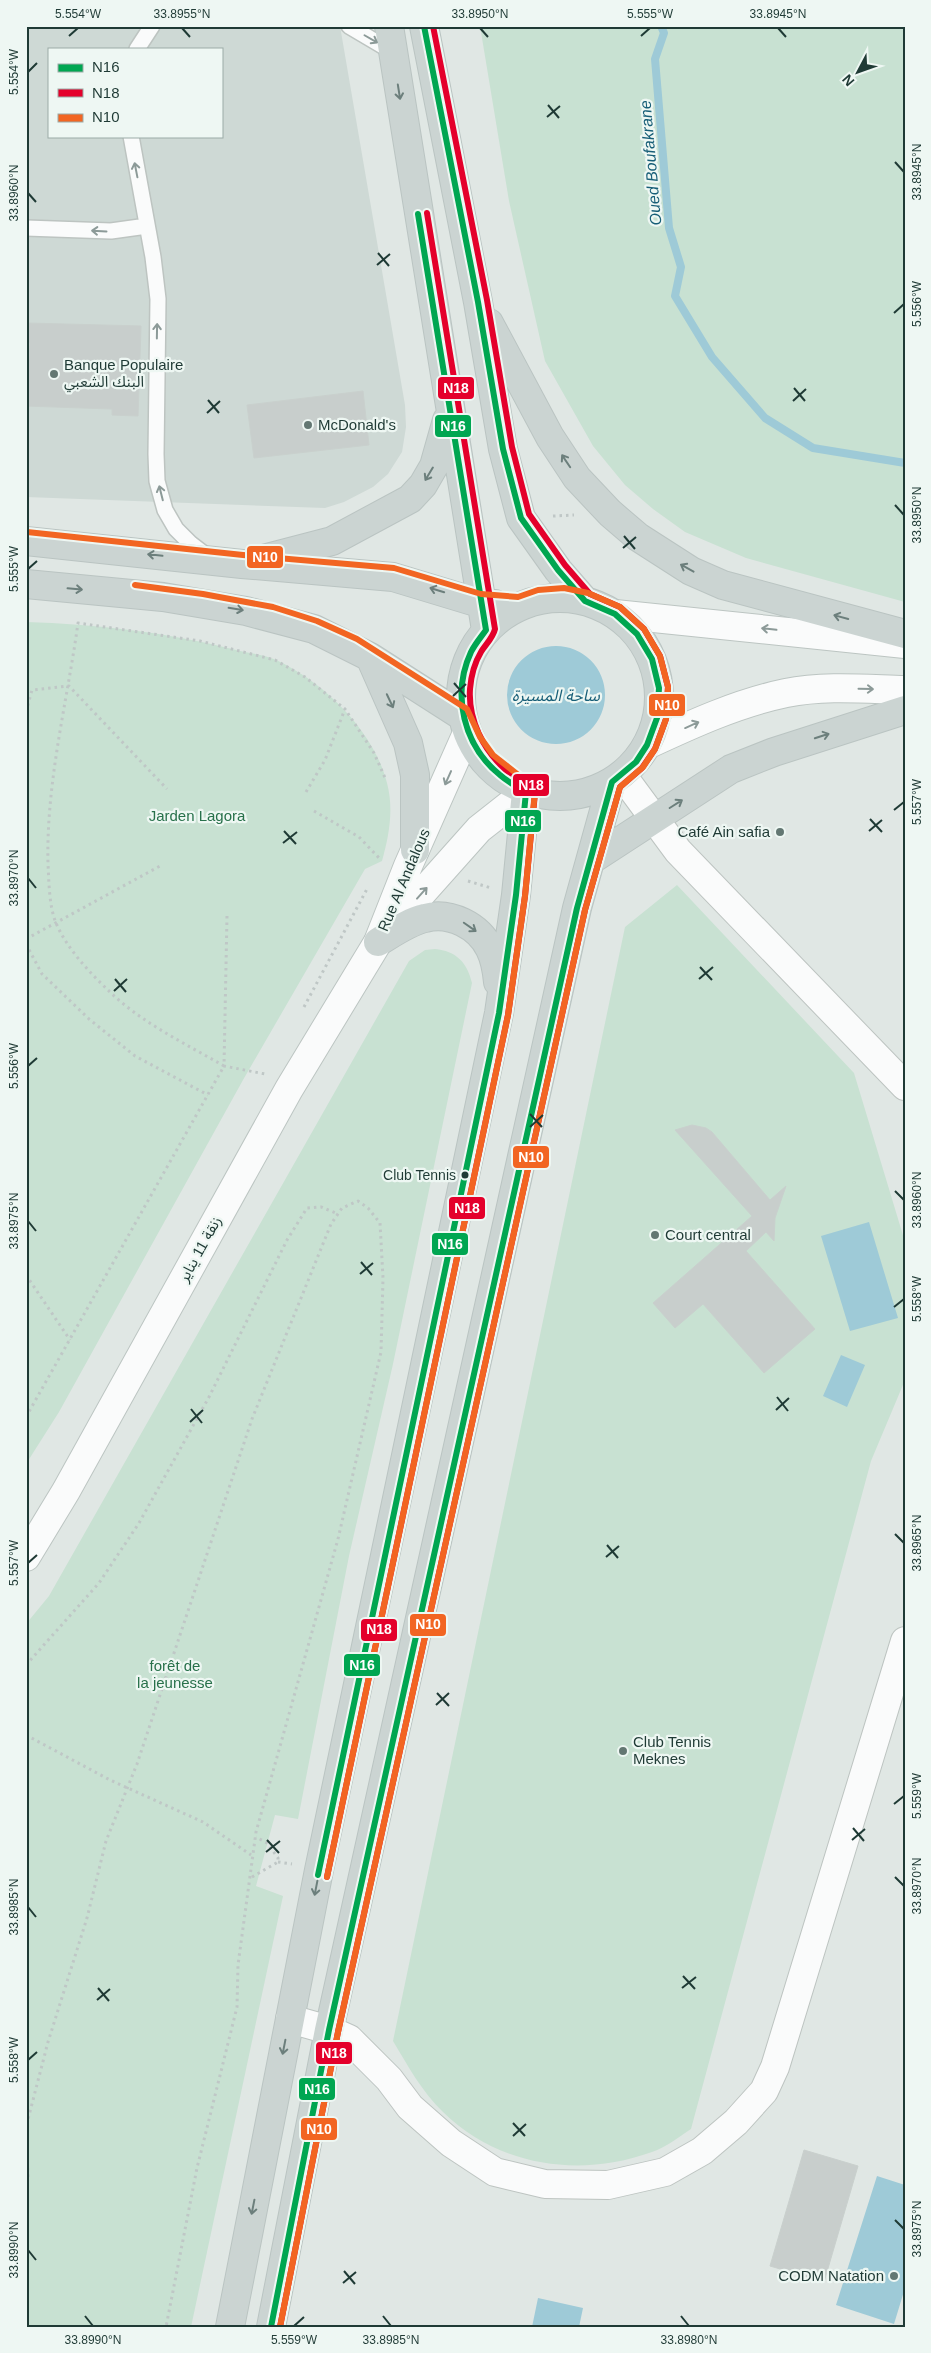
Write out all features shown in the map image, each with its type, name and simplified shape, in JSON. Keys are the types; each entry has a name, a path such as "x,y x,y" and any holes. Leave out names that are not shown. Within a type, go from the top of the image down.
{"main road":[{"path":"424,26 478,302 503,449 521,518 558,570 585,601"},
{"path":"391,39 449,411 486,630"},
{"path":"478,302 550,437 577,478 610,513 638,536 691,571 723,585 905,634"},
{"path":"234,563 332,541 410,499 423,485 434,466 449,411"},
{"path":"26,541 234,563 393,577 480,603 519,606"},
{"path":"26,584 163,597 246,611 314,629 370,657 465,725"},
{"path":"615,614 637,634 652,659 657,678 659,688 657,718 647,745 636,762 617,779 580,794 554,797 526,792 498,774 480,756 465,725 461,685 469,656 486,630 501,616 519,606 540,599 563,597 585,601 615,614 905,644"},
{"path":"370,657 408,743 415,775 415,850"},
{"path":"647,745 696,722 745,704 788,692 828,688 905,690"},
{"path":"592,860 731,769 774,752 905,710"},
{"name":"Rue Al Andalous","path":"378,942 465,725"},
{"path":"617,779 678,851 905,1086"},
{"path":"271,2327 329,2030 577,908 617,779"},
{"path":"230,2327 290,2019 499,1014 516,895 526,792"},
{"name":"Rue Al Andalous","path":"378,942 479,829 526,792"},
{"path":"378,942 410,923 428,917 447,917 465,923 480,934 490,948 498,983 499,1014"},
{"name":"زنقة 11 يناير","path":"26,1557 66,1491 289,1089 378,942"},
{"path":"290,2019 349,2038 365,2052 410,2107 451,2143 495,2172 545,2184 608,2185 665,2172 702,2151 736,2122 764,2091 774,2067 905,1641"}],"lane":[{"path":"138,48 152,26"},
{"path":"349,26 391,39"},
{"path":"131,138 158,299 157,481 165,510 176,529 205,556 234,563"},
{"path":"26,228 111,232 147,226"}],"path":[{"path":"89,26 94,30"},
{"path":"268,1074 224,1066 150,1022 110,993 75,953 56,923 49,887 47,831 51,786 78,623 200,641 275,660 306,677 345,709 374,753 387,783"},
{"path":"26,691 69,686"},
{"path":"69,686 167,788"},
{"path":"26,712 32,690"},
{"path":"306,792 325,760 345,709"},
{"path":"314,811 359,836 382,861 384,852"},
{"path":"26,939 160,866"},
{"path":"441,873 516,895"},
{"path":"300,1014 368,887"},
{"path":"26,1417 224,1066 227,916"},
{"path":"26,944 42,974 89,1019 135,1056 208,1095"},
{"path":"26,2183 28,2177 26,2127 64,1983 87,1918 106,1841 128,1786 252,1419 331,1224 342,1208 358,1201 368,1208 380,1223 383,1278 382,1352 338,1539 251,1855 251,1877 238,1965 237,2006 197,2168 166,2327"},
{"path":"26,1665 99,1582 139,1523 209,1397 287,1240 307,1208 322,1207 338,1214"},
{"path":"26,1275 70,1340"},
{"path":"26,1734 110,1780 128,1786 203,1822 251,1855"},
{"path":"256,1837 266,1843 278,1858 278,1862"},
{"path":"251,1877 278,1862 294,1865"},
{"path":"26,2107 32,2104"}],"shaded area":[{"path":"26,26 340,26 405,405 406,427 402,452 388,474 373,487 344,502 325,508 26,497"}],"green space":[{"path":"480,26 905,26 905,602 746,558 685,532 653,509 625,485 593,446 545,361 509,201"},
{"name":"Jarden Lagora","path":"26,622 104,627 181,638 271,658 294,669 312,681 345,710 371,745 387,783 390,813 389,832 382,861 365,869 243,1080 59,1412 26,1464"},
{"name":"Club Tennis Meknes","path":"677,885 854,1073 905,1242 905,1380 871,1461 691,2129 667,2145 652,2152 625,2160 569,2165 515,2156 489,2145 465,2131 428,2096 393,2041 625,927"},
{"name":"forêt de la jeunesse","path":"435,949 449,952 460,959 467,969 472,983 393,1364 349,1556 298,1819 275,1815 256,1886 283,1896 191,2327 26,2327 26,1624 49,1596 409,961 425,950"}],"water":[{"name":"ساحة المسيرة","path":"556,646 575,650 591,660 601,676 605,695 601,714 591,730 575,740 556,744 537,740 521,730 511,714 507,695 511,676 521,660 537,650"},
{"path":"869,1222 898,1318 850,1331 821,1236"},
{"path":"841,1355 865,1365 847,1407 823,1396"},
{"path":"877,2176 905,2185 905,2288 894,2324 836,2305"},
{"path":"538,2298 583,2308 579,2327 532,2327"}],"building":[{"path":"26,323 141,326 138,416 112,415 112,409 26,406 30,343 26,343"},
{"name":"McDonald's","path":"363,391 369,445 254,458 247,405"},
{"path":"692,1125 706,1128 712,1132 770,1200 786,1186 775,1218 774,1241 766,1232 746,1251 815,1329 764,1373 703,1304 675,1328 653,1303 752,1216 675,1130"},
{"path":"804,2150 858,2166 824,2282 770,2266"}],"waterway":[{"name":"Oued Boufakrane","path":"661,26 664,33 655,59 669,228 681,267 675,296 712,357 765,418 813,448 905,463"}],"transit line":[{"name":"N16","path":"271,2327 329,2030 577,908 612,782 636,762 647,745 657,718 659,688 652,659 637,634 615,614 585,601 558,570 521,518 503,449 478,302 424,26"},
{"name":"N18","path":"280,2327 338,2032 585,910 620,787 642,768 655,749 666,719 668,687 660,656 644,629 620,607 590,594 565,565 529,514 512,447 487,300 433,26"},
{"name":"N18","path":"327,1877 508,1015 525,896 535,793 531,785 506,770 490,753 474,723 470,700 471,680 479,656 495,629 427,213"},
{"name":"N16","path":"318,1875 499,1013 516,895 526,792 506,780 488,763 477,750 464,719 462,685 465,668 471,652 486,630 418,214"},
{"name":"N10","path":"27,532 243,555 394,568 481,594 518,597 538,590 564,588 588,593 620,607 644,629 660,656 668,687 666,719 655,749 643,767 620,787 585,910 338,2032 280,2327"},
{"name":"N10","path":"135,585 203,594 273,607 317,621 357,639 467,709 480,737 493,755 531,785 535,791 525,896 508,1015 327,1877"}],"place":[{"name":"Banque Populaire البنك الشعبي","path":"54,374"},
{"name":"McDonald's","path":"308,425"},
{"name":"Café Ain safia","path":"780,832"},
{"name":"Club Tennis","path":"465,1175"},
{"name":"Court central","path":"655,1235"},
{"name":"Club Tennis Meknes","path":"623,1751"},
{"name":"CODM Natation","path":"894,2276"}]}
